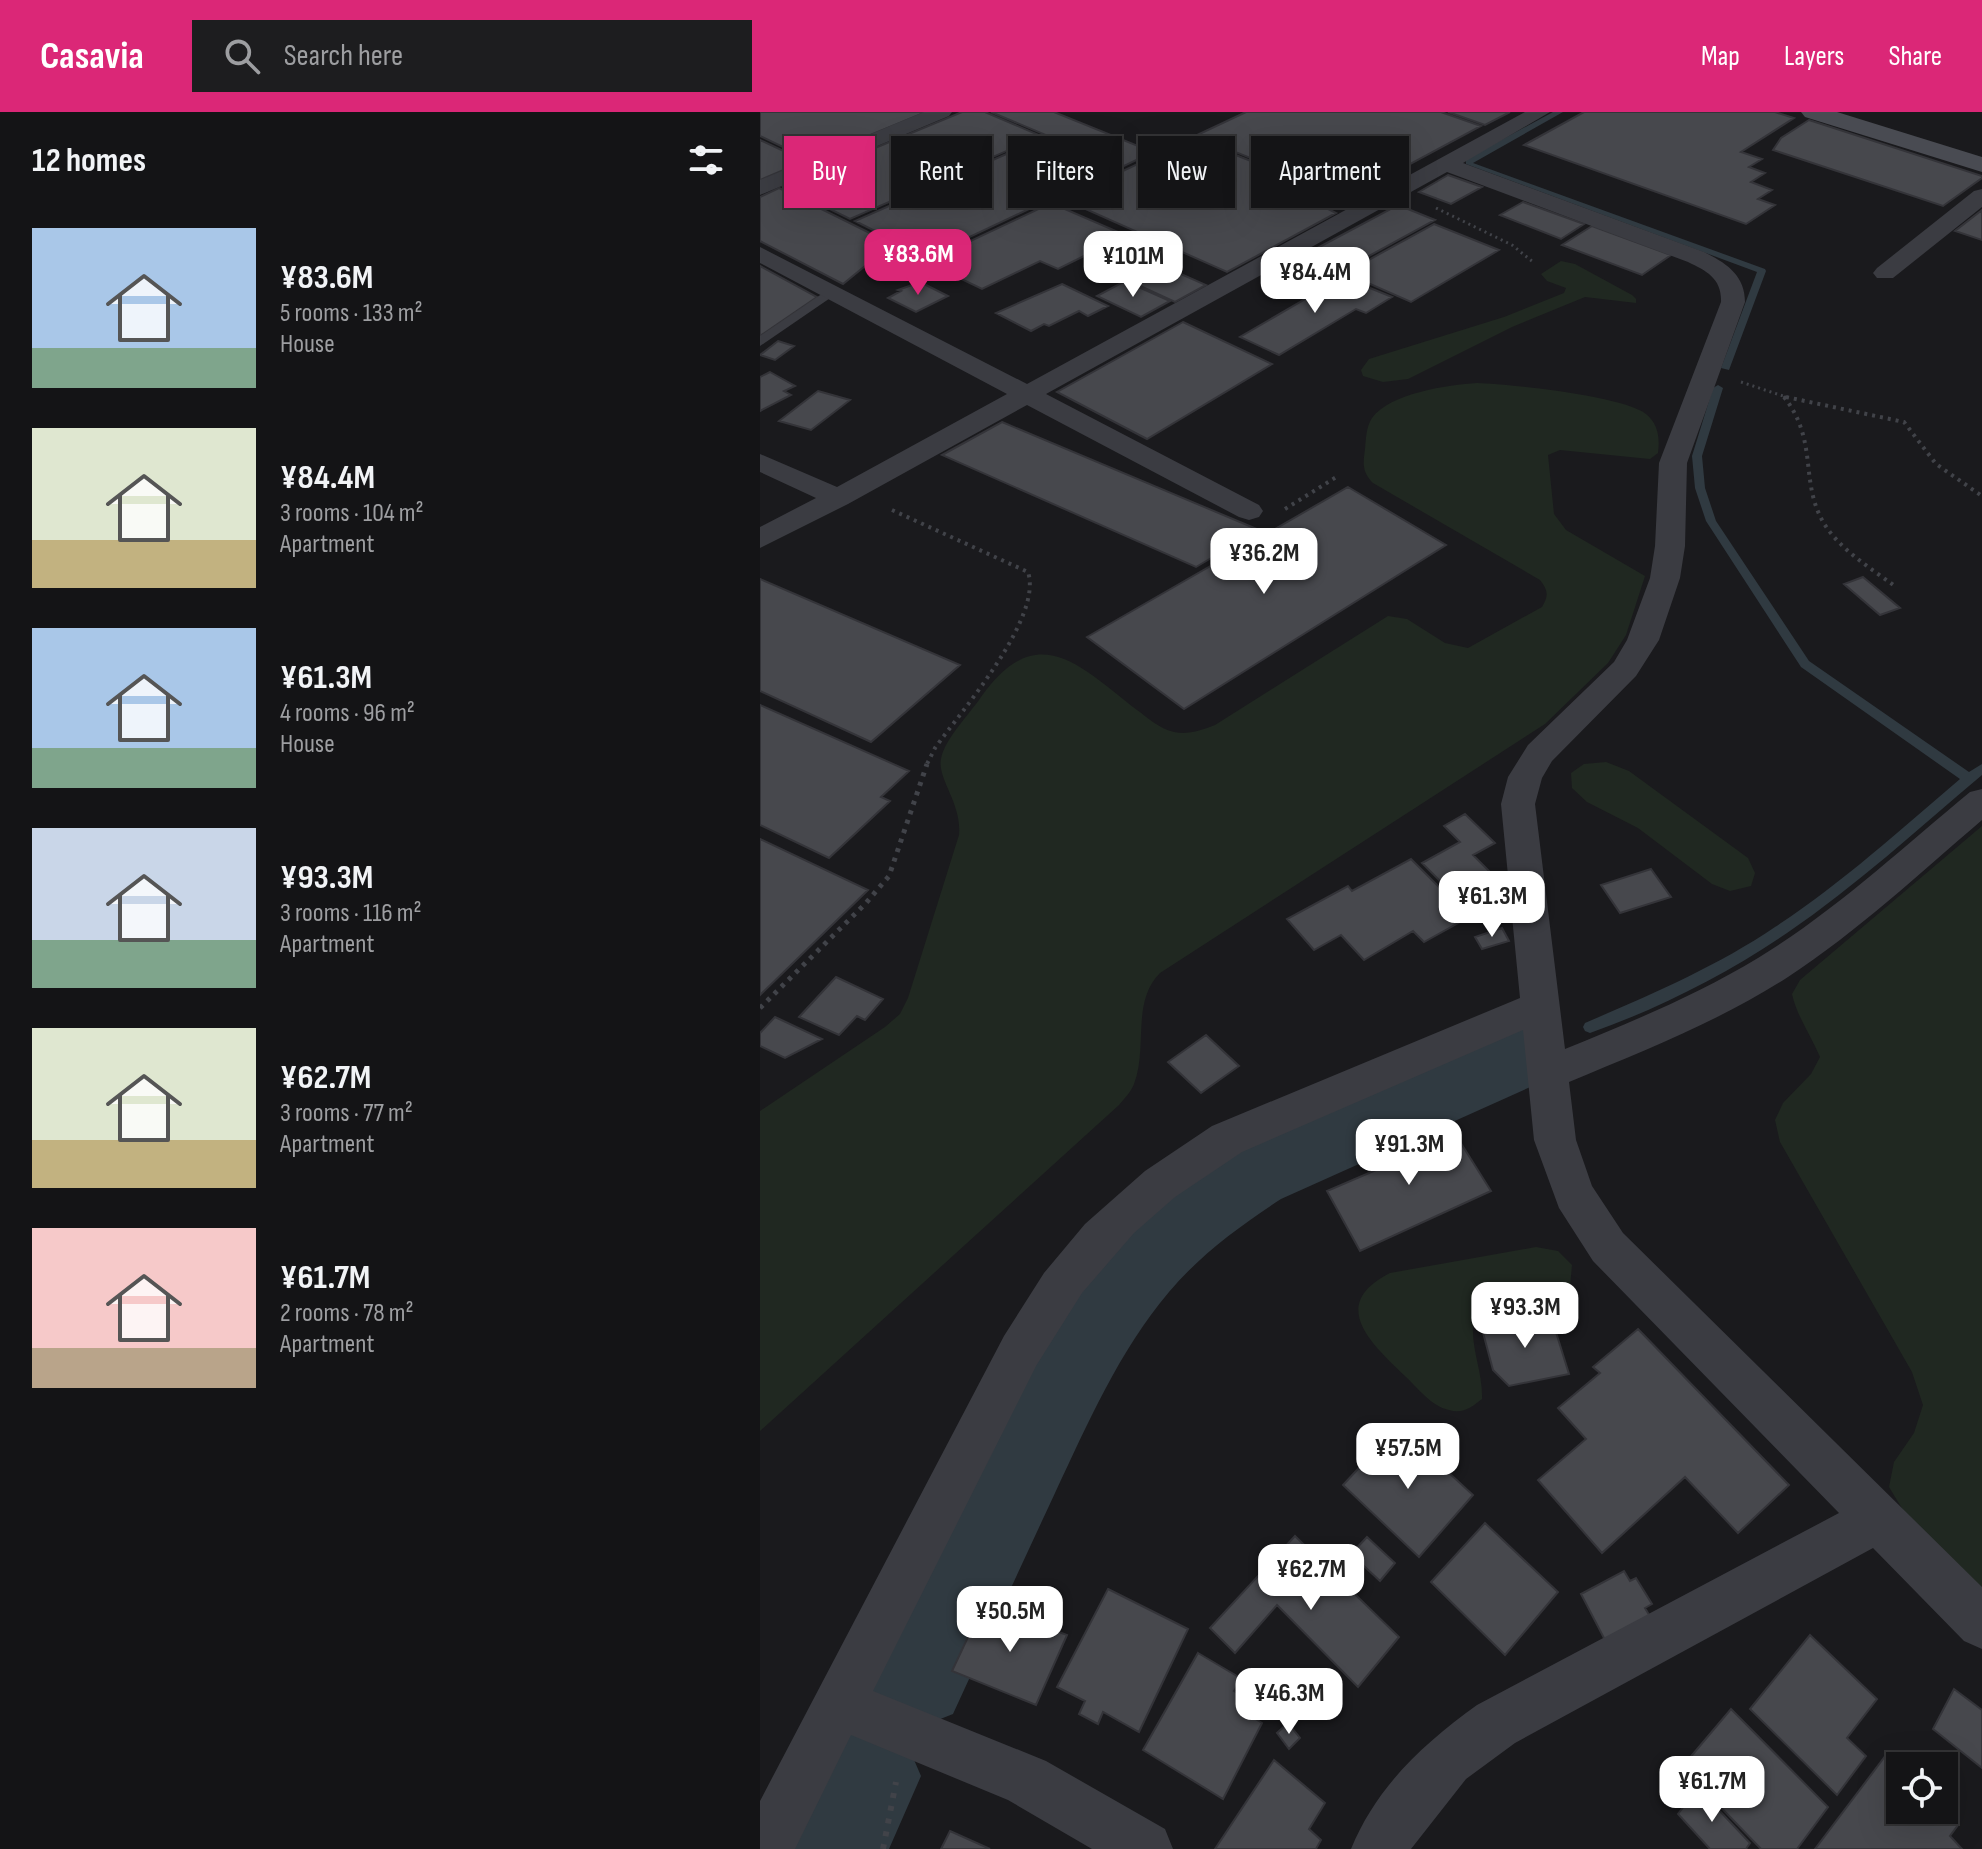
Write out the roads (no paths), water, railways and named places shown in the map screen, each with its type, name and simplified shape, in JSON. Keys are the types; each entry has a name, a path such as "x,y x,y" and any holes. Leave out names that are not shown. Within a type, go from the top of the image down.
{"street":[{"path":"760,188 942,112"},
{"path":"760,539 1540,112"},
{"path":"1813,112 1982,165"},
{"path":"1445,164 1715,266 1728,277 1734,290 1733,302 1673,463 1670,546 1665,578 1643,640 1625,669 1540,753 1525,777 1518,804 1555,1140 1574,1195 1608,1247 1982,1623"},
{"path":"1885,273 1982,196"},
{"path":"760,254 1249,511"},
{"path":"760,462 844,495"},
{"path":"1546,1074 1699,1009 1774,967 1838,920 1982,801"},
{"path":"765,1849 1020,1351 1066,1279 1103,1235 1143,1197 1186,1164 1227,1139 1538,1007"},
{"path":"1379,1849 1405,1809 1447,1760 1496,1724 1879,1518"},
{"path":"839,1704 1027,1780 1145,1849"}],"lane":[{"path":"760,342 833,292"}],"waterway":[{"path":"1559,112 1469,161 1470,164 1762,271 1726,368"},
{"path":"1718,388 1697,456 1700,488 1711,521 1805,664 1969,779"},
{"path":"1590,1027 1691,981 1781,930 1869,864 1982,768"},
{"path":"910,1671 1059,1368 1102,1297 1135,1257 1210,1192 1247,1169 1505,1057"},
{"path":"822,1849 858,1776"}]}
